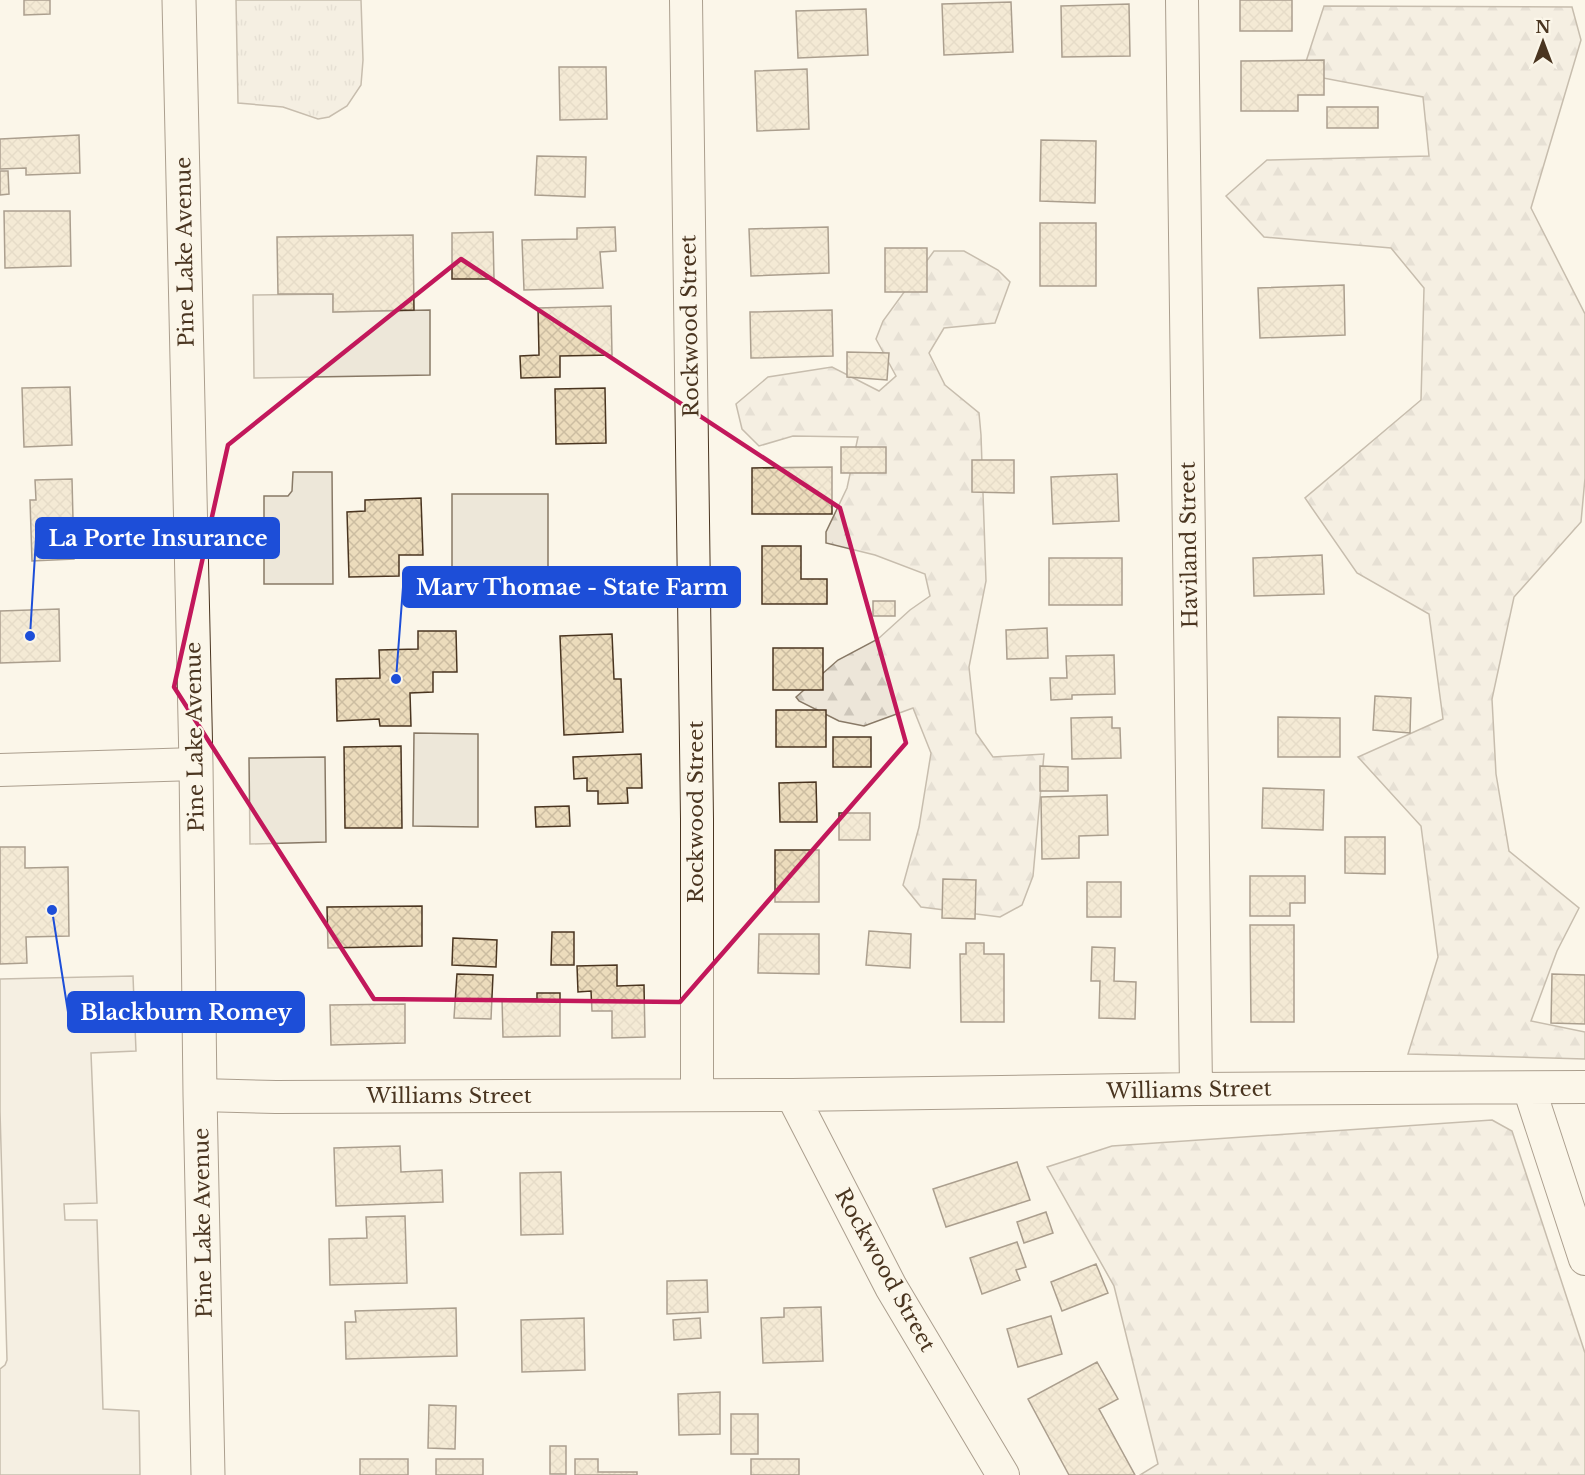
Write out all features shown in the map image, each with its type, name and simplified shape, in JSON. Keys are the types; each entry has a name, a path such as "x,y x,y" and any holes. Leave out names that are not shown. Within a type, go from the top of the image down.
{"main road":[{"name":"Pine Lake Avenue","path":"179,0 196,764 208,1475"}],"street":[{"name":"Rockwood Street","path":"686,0 697,819 697,1094"},
{"name":"Haviland Street","path":"1182,0 1196,1089"},
{"path":"0,770 196,764"},
{"path":"1528,1088 1585,1259"},
{"name":"Williams Street","path":"792,1095 1196,1089 1585,1088"},
{"path":"697,1094 792,1095"},
{"name":"Williams Street","path":"200,1095 288,1097 697,1094"},
{"name":"Rockwood Street","path":"792,1095 891,1287 1003,1475"}],"highlighted area":[{"path":"461,259 840,508 906,743 680,1002 374,999 174,687 228,445"}],"green space":[{"path":"236,0 361,0 363,60 361,85 347,106 329,117 318,119 283,107 238,103"},
{"path":"1324,6 1572,7 1581,40 1531,208 1585,314 1585,478 1581,522 1514,597 1492,699 1496,774 1509,851 1579,908 1557,951 1531,1021 1585,1032 1585,1059 1408,1054 1438,957 1421,826 1358,757 1443,719 1429,614 1357,573 1305,498 1421,400 1424,288 1391,248 1264,237 1226,196 1267,160 1429,156 1423,97 1302,74"},
{"path":"934,251 964,251 998,270 1010,282 995,323 944,328 929,353 945,385 979,413 986,581 969,667 976,733 993,757 1044,754 1033,876 1022,905 1000,917 921,907 903,885 919,827 931,753 913,708 864,726 839,721 799,701 796,697 838,660 878,639 910,610 930,596 925,574 875,555 826,543 826,532 847,488 858,437 793,436 759,446 742,429 736,404 768,377 832,367 879,391 896,376 876,339 883,321"},
{"path":"1492,1120 1512,1131 1585,1353 1585,1475 1140,1475 1158,1464 1114,1286 1047,1167 1112,1146"}],"shaded area":[{"path":"333,294 333,312 430,310 430,375 254,378 253,295"},
{"path":"293,472 332,472 333,584 264,584 264,496 288,496 292,491"},
{"path":"452,494 548,494 548,580 452,580"},
{"path":"414,733 478,734 478,827 413,826"},
{"path":"325,757 326,842 250,844 249,758"},
{"path":"133,976 136,1051 91,1053 97,1203 64,1204 65,1220 97,1220 103,1409 139,1411 140,1475 0,1475 0,1369 7,1360 0,1111 0,979"}],"building":[{"path":"24,0 50,0 50,14 24,15"},
{"path":"1240,0 1292,0 1292,31 1240,31"},
{"path":"1011,2 1013,52 944,55 942,4"},
{"path":"1129,4 1130,56 1062,57 1061,6"},
{"path":"866,9 868,55 798,58 796,11"},
{"path":"1324,60 1324,95 1298,95 1298,111 1241,111 1241,61"},
{"path":"559,67 606,67 607,119 560,120"},
{"path":"807,69 809,129 757,131 755,71"},
{"path":"1327,107 1378,107 1378,128 1327,128"},
{"path":"79,135 80,173 26,175 26,168 0,169 0,139"},
{"path":"1041,140 1096,141 1095,203 1040,201"},
{"path":"537,156 586,157 585,197 535,195"},
{"path":"0,171 8,171 9,194 0,195"},
{"path":"4,211 70,211 71,266 5,268"},
{"path":"1040,223 1096,223 1096,286 1040,286"},
{"path":"615,227 616,251 600,252 603,288 524,290 522,240 577,239 577,228"},
{"path":"828,227 829,273 751,276 749,229"},
{"path":"493,232 494,279 452,279 452,233"},
{"path":"413,235 414,310 333,312 333,294 278,294 277,237"},
{"path":"885,248 927,248 927,292 885,292"},
{"path":"1344,285 1345,335 1260,338 1258,288"},
{"path":"611,306 612,355 560,356 560,377 521,378 520,356 539,355 538,308"},
{"path":"832,310 833,356 751,358 750,312"},
{"path":"847,352 889,353 887,380 847,377"},
{"path":"70,387 72,445 24,447 22,388"},
{"path":"605,388 606,443 556,444 555,389"},
{"path":"841,447 886,447 886,473 841,473"},
{"path":"972,460 1014,460 1014,493 972,492"},
{"path":"832,467 832,514 752,514 752,468"},
{"path":"1117,474 1119,521 1053,524 1051,477"},
{"path":"72,479 74,559 32,561 30,500 36,500 35,480"},
{"path":"421,498 423,555 399,555 399,576 349,577 347,512 365,511 365,500"},
{"path":"762,546 801,546 801,579 827,579 827,604 762,604"},
{"path":"1322,555 1324,594 1254,596 1253,558"},
{"path":"1049,558 1122,558 1122,605 1049,605"},
{"path":"873,601 895,601 895,616 873,616"},
{"path":"59,609 60,661 0,663 0,611"},
{"path":"1047,628 1048,658 1007,659 1006,630"},
{"path":"418,631 456,631 457,672 433,672 433,692 410,693 411,726 380,726 379,719 337,721 336,679 380,678 379,650 418,649"},
{"path":"612,634 614,679 621,679 623,732 564,735 560,636"},
{"path":"773,648 823,648 823,690 773,690"},
{"path":"1114,655 1115,694 1072,695 1072,699 1051,700 1050,678 1067,678 1066,656"},
{"path":"1375,696 1411,698 1410,733 1373,730"},
{"path":"776,710 826,710 826,747 776,747"},
{"path":"1112,717 1112,728 1120,728 1121,758 1072,759 1071,718"},
{"path":"1278,717 1340,718 1340,757 1278,757"},
{"path":"833,737 871,737 871,767 833,767"},
{"path":"401,746 402,828 345,828 344,747"},
{"path":"641,754 642,788 627,788 628,803 598,804 598,791 587,791 587,778 574,779 573,757"},
{"path":"1040,766 1068,767 1068,791 1040,791"},
{"path":"816,782 817,822 780,822 779,783"},
{"path":"1263,788 1324,790 1323,830 1262,828"},
{"path":"1107,795 1108,835 1079,836 1079,858 1042,859 1041,797"},
{"path":"569,806 570,826 536,827 535,807"},
{"path":"839,813 870,813 870,840 839,840"},
{"path":"1345,837 1385,837 1385,874 1345,873"},
{"path":"0,847 25,847 25,868 68,867 69,936 26,937 27,963 0,964"},
{"path":"775,850 819,850 819,902 775,902"},
{"path":"1250,876 1305,876 1305,903 1290,903 1290,916 1250,916"},
{"path":"943,879 976,880 975,919 942,918"},
{"path":"1087,882 1121,882 1121,917 1087,917"},
{"path":"422,906 422,946 328,948 327,907"},
{"path":"1250,925 1294,925 1294,1022 1251,1022"},
{"path":"869,931 911,934 910,968 866,965"},
{"path":"552,932 574,932 574,965 551,965"},
{"path":"759,934 819,934 819,974 758,973"},
{"path":"453,938 497,940 496,967 452,965"},
{"path":"966,943 984,943 984,954 1004,954 1004,1022 961,1022 960,954 966,954"},
{"path":"1092,947 1115,948 1114,981 1136,982 1135,1019 1099,1018 1100,981 1091,981"},
{"path":"617,965 617,986 644,985 645,1037 612,1038 612,1011 592,1011 591,991 578,992 577,966"},
{"path":"457,974 493,975 491,1019 454,1018"},
{"path":"1552,974 1585,975 1585,1024 1551,1023"},
{"path":"537,993 560,993 560,1036 503,1037 502,999 537,999"},
{"path":"405,1004 405,1043 331,1045 330,1005"},
{"path":"400,1146 401,1172 442,1170 443,1202 336,1206 334,1148"},
{"path":"1017,1162 1030,1200 946,1227 933,1189"},
{"path":"561,1172 563,1234 521,1235 520,1173"},
{"path":"1046,1212 1053,1233 1024,1243 1017,1222"},
{"path":"405,1216 407,1283 330,1285 329,1239 367,1238 366,1217"},
{"path":"1017,1242 1026,1267 1016,1270 1020,1280 982,1294 970,1258"},
{"path":"1096,1264 1108,1293 1062,1311 1051,1282"},
{"path":"707,1280 708,1312 667,1314 667,1281"},
{"path":"821,1307 823,1361 763,1363 761,1318 784,1317 784,1308"},
{"path":"456,1308 457,1356 346,1359 345,1322 356,1322 355,1311"},
{"path":"1051,1316 1062,1354 1018,1367 1007,1329"},
{"path":"584,1318 585,1370 522,1372 521,1320"},
{"path":"700,1318 701,1338 674,1340 673,1320"},
{"path":"1097,1362 1118,1399 1099,1409 1135,1475 1069,1475 1028,1399"},
{"path":"720,1392 720,1434 679,1435 678,1394"},
{"path":"429,1405 456,1406 455,1449 428,1448"},
{"path":"731,1414 758,1414 758,1454 731,1454"},
{"path":"550,1446 566,1446 566,1474 550,1474"},
{"path":"360,1459 408,1459 408,1475 360,1475"},
{"path":"436,1459 483,1459 483,1475 436,1475"},
{"path":"575,1459 598,1459 598,1472 637,1472 637,1475 575,1475"},
{"path":"751,1459 799,1459 799,1475 751,1475"}],"place":[{"name":"La Porte Insurance","path":"30,636"},
{"name":"Marv Thomae - State Farm","path":"396,679"},
{"name":"Blackburn Romey","path":"52,910"}]}
